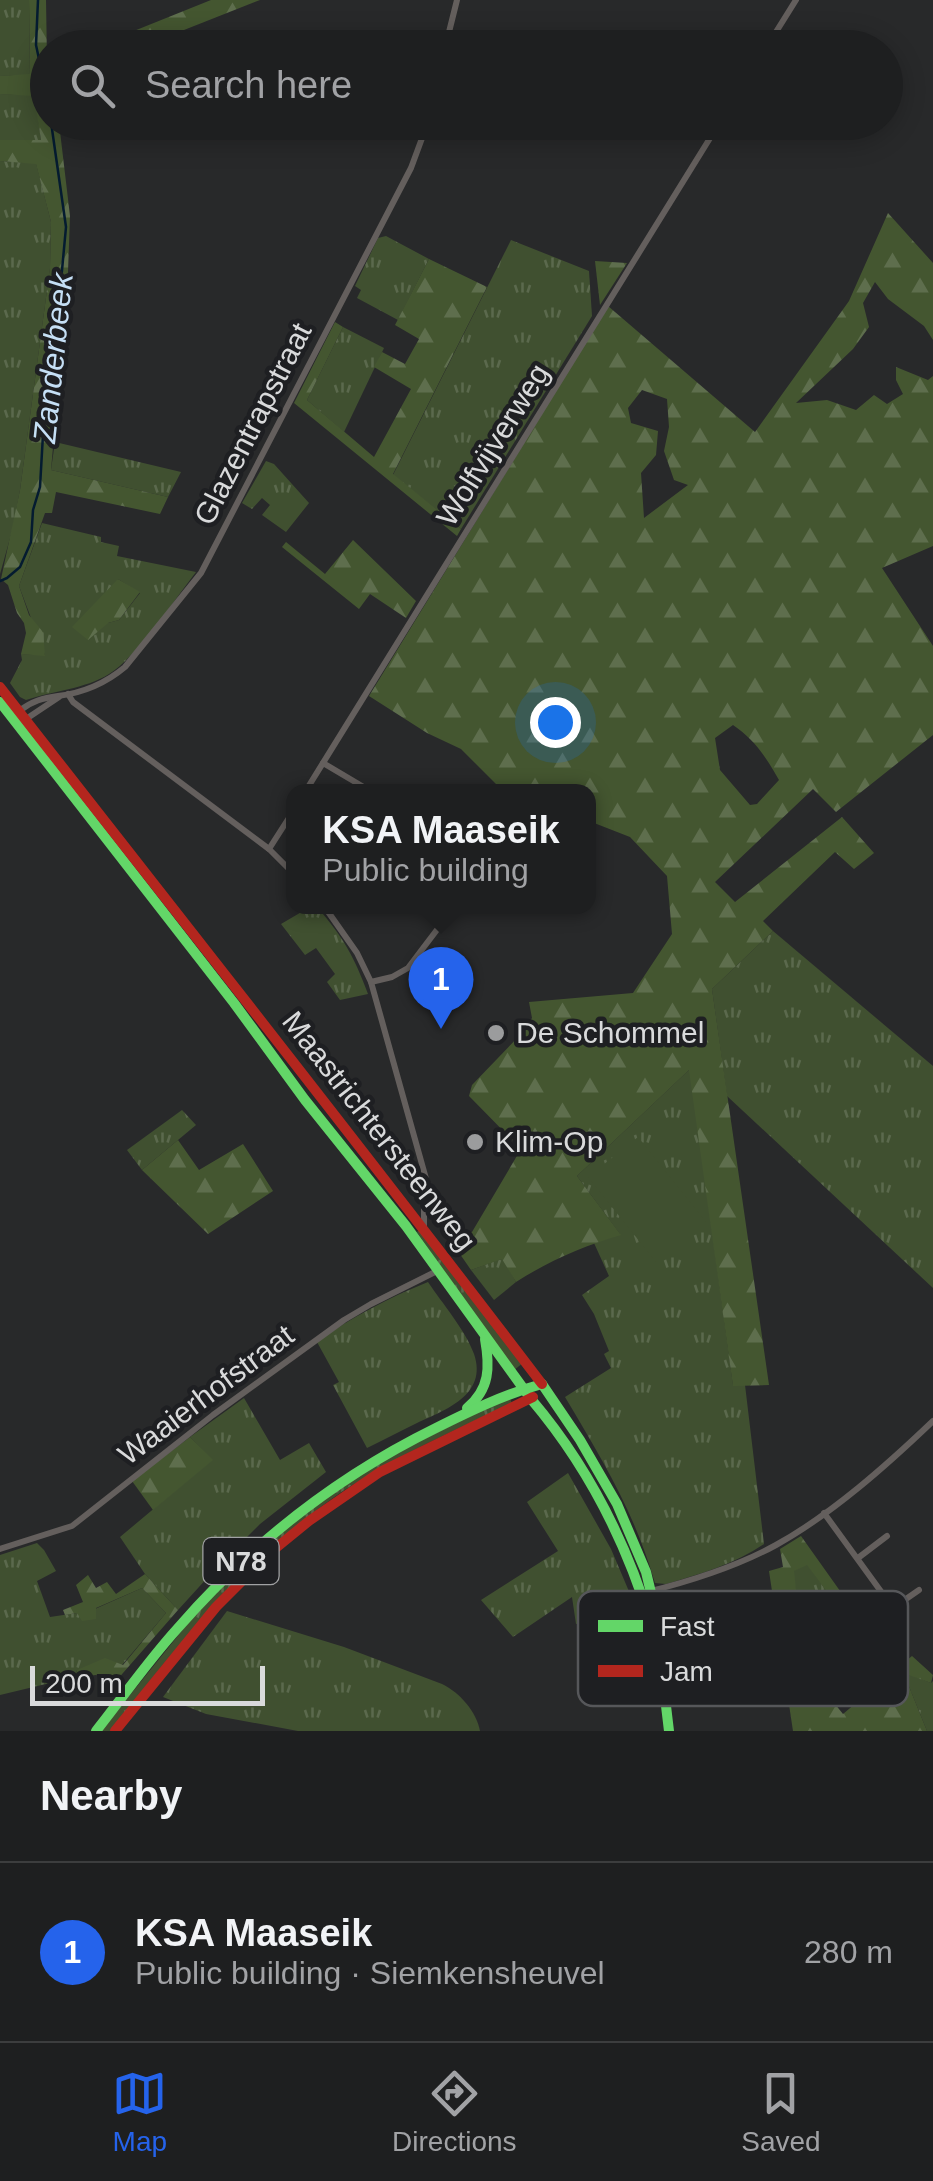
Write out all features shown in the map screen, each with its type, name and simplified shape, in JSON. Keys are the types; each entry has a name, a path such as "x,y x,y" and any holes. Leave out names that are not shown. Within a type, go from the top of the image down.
{"main road":[{"name":"Maastrichtersteenweg","path":"1,693 553,1423 626,1541"},
{"name":"Maastrichtersteenweg","path":"15,716 321,1096 542,1384 612,1492 646,1591"},
{"path":"305,1100 312,1092 321,1096"},
{"path":"423,1433 469,1407 484,1391 490,1374 485,1338"},
{"path":"532,1399 542,1384"},
{"name":"N78","path":"96,1731 184,1620 264,1539 340,1481 423,1433 523,1388 542,1384"},
{"name":"N78","path":"115,1731 216,1607 271,1552 309,1521 396,1464 532,1399"},
{"name":"Maastrichtersteenweg","path":"666,1706 669,1731"}],"street":[{"path":"449,30 456,0"},
{"path":"777,30 796,0"},
{"name":"Glazentrapstraat","path":"15,716 101,684 126,667 200,573 411,168 421,140"},
{"name":"Wolfvijverweg","path":"310,784 709,140"},
{"path":"64,695 269,849 286,866"},
{"path":"324,763 359,784"},
{"path":"269,849 286,822"},
{"path":"330,914 371,982 430,1193 424,1210 424,1228"},
{"path":"371,982 408,968 449,914"},
{"path":"410,1209 424,1210"},
{"name":"Waaierhofstraat","path":"0,1549 72,1526 213,1414 344,1320 438,1270"},
{"path":"650,1591 707,1576 770,1548 824,1513 933,1421"},
{"path":"824,1513 881,1591"},
{"path":"858,1558 887,1536"},
{"path":"908,1598 919,1590"}],"green space":[{"path":"0,0 29,0 30,75 0,76"},
{"path":"29,0 46,0 46,30 30,30 30,74"},
{"path":"211,0 260,0 184,30 136,30"},
{"path":"30,74 30,96 0,94 0,76"},
{"path":"0,94 30,95 30,140 0,140"},
{"path":"0,140 61,140 70,216 51,470 168,497 160,514 56,492 52,513 45,513 19,586 29,615 43,632 45,656 21,654 24,623 8,585 1,579 20,490 50,268 51,222 36,164 0,161"},
{"path":"0,161 36,163 51,222 50,268 20,490 0,574"},
{"path":"888,213 933,263 933,340 924,326 888,299 875,282 863,303 869,327 853,349 796,403 827,400 856,410 874,395 887,404 903,394 896,380 896,367 928,380 933,376 933,546 882,568 933,646 933,735 836,812 813,789 715,882 735,902 842,817 874,853 854,869 835,852 763,921 773,931 712,989 769,1385 733,1386 689,1070 577,1176 621,1235 567,1255 516,1282 502,1259 471,1270 444,1231 472,1232 521,1149 469,1096 472,1085 532,1018 529,1002 633,993 672,934 667,876 630,837 596,824 596,784 496,784 461,749 427,733 369,696 608,306 755,432 849,301","holes":["642,390 667,399 669,427 664,451 674,480 688,485 644,518 641,473 656,455 658,431 631,423 628,408","733,725 748,737 779,780 757,804 750,805 720,770 715,738"]},
{"path":"386,236 429,259 398,320 357,298 361,290 355,286 378,238"},
{"path":"511,240 589,271 592,316 461,529 393,475"},
{"path":"429,259 487,287 393,474 461,529 457,536 294,403 335,322 343,327 307,400 374,457 411,389 374,367 382,352 405,364 419,339 395,325"},
{"path":"595,261 627,263 600,305"},
{"path":"343,327 384,348 344,432 307,400"},
{"path":"55,442 181,472 168,497 51,470"},
{"path":"266,461 274,464 309,503 286,532 262,515 270,505 262,498 252,509 242,503"},
{"path":"42,523 101,537 101,542 119,546 117,556 196,572 120,666 90,683 26,700 10,683 22,660 21,654 45,655 19,586","holes":["118,579 140,593 119,620 108,623"]},
{"path":"353,540 416,601 406,618 370,594 359,609 282,547 286,542 325,574"},
{"path":"118,579 140,592 119,620 108,623 88,640 72,627"},
{"path":"298,914 322,914 353,958 368,994 340,1000 327,982 335,974 316,948 305,955 281,924"},
{"path":"773,931 933,1066 933,1288 727,1096 712,989"},
{"path":"690,1069 733,1385 745,1385 764,1544 729,1563 666,1584 655,1583 627,1509 565,1397 611,1368 604,1354 609,1351 582,1295 609,1276 594,1243 620,1234 577,1176"},
{"path":"182,1110 196,1125 142,1170 127,1150"},
{"path":"638,1137 706,1222 656,1262 588,1177"},
{"path":"178,1140 199,1170 243,1144 273,1191 208,1234 142,1170"},
{"path":"417,1232 524,1362 513,1371"},
{"path":"503,1258 516,1282 494,1300 471,1270"},
{"path":"428,1282 470,1345 477,1368 475,1380 470,1390 451,1406 367,1448 333,1385 339,1382 317,1342 343,1324"},
{"path":"509,1397 512,1403 384,1466 309,1516 217,1602 110,1731 101,1731 206,1601 283,1528 369,1466"},
{"path":"244,1398 280,1460 309,1443 326,1472 260,1524 178,1610 145,1574 120,1537 212,1460 190,1437"},
{"path":"190,1437 213,1460 153,1510 132,1481"},
{"path":"568,1473 611,1549 629,1591 578,1591 578,1624 572,1597 513,1637 481,1600 558,1551 527,1502"},
{"path":"801,1536 840,1591 826,1591 807,1565 794,1571 796,1591 772,1591 769,1571 783,1567 780,1549"},
{"path":"37,1543 56,1571 37,1581 50,1617 77,1613 96,1618 95,1609 142,1588 166,1613 122,1665 77,1670 75,1677 0,1695 0,1555"},
{"path":"807,1564 826,1591 796,1591 793,1571"},
{"path":"145,1574 178,1610 116,1681 96,1675 75,1677 77,1670 105,1658 123,1665 166,1613 142,1588 96,1608 96,1619 82,1621 77,1613 65,1615 63,1610 83,1602 76,1585 88,1575 96,1588 107,1582 116,1594"},
{"path":"227,1611 344,1647 442,1684 466,1703 480,1731 298,1731 206,1714 163,1697"},
{"path":"912,1656 933,1675 931,1683 909,1675 908,1659"},
{"path":"908,1676 933,1681 933,1731 927,1731"},
{"path":"908,1684 927,1731 793,1731 789,1706 837,1706 843,1714 853,1706 908,1706"}],"waterway":[{"name":"Zanderbeek","path":"37,30 38,0"},
{"name":"Zanderbeek","path":"0,581 20,567 31,542 33,510 40,487 66,227 54,140"}],"traffic: fast":[{"path":"0,702 406,1226 531,1399"},
{"path":"467,1408 484,1385 488,1359 485,1339"},
{"path":"542,1384 617,1504 651,1591"},
{"path":"96,1731 205,1598 296,1515 399,1447 488,1403 542,1384"},
{"path":"531,1399 570,1450 603,1505 640,1591"},
{"path":"666,1706 669,1731"}],"traffic: jam":[{"path":"0,687 542,1384"},
{"path":"115,1731 216,1607 271,1552 309,1521 380,1472 533,1397"}],"place":[{"name":"KSA Maaseik","path":"441,1029"},
{"name":"De Schommel","path":"496,1033"},
{"name":"Klim-Op","path":"475,1142"}]}
